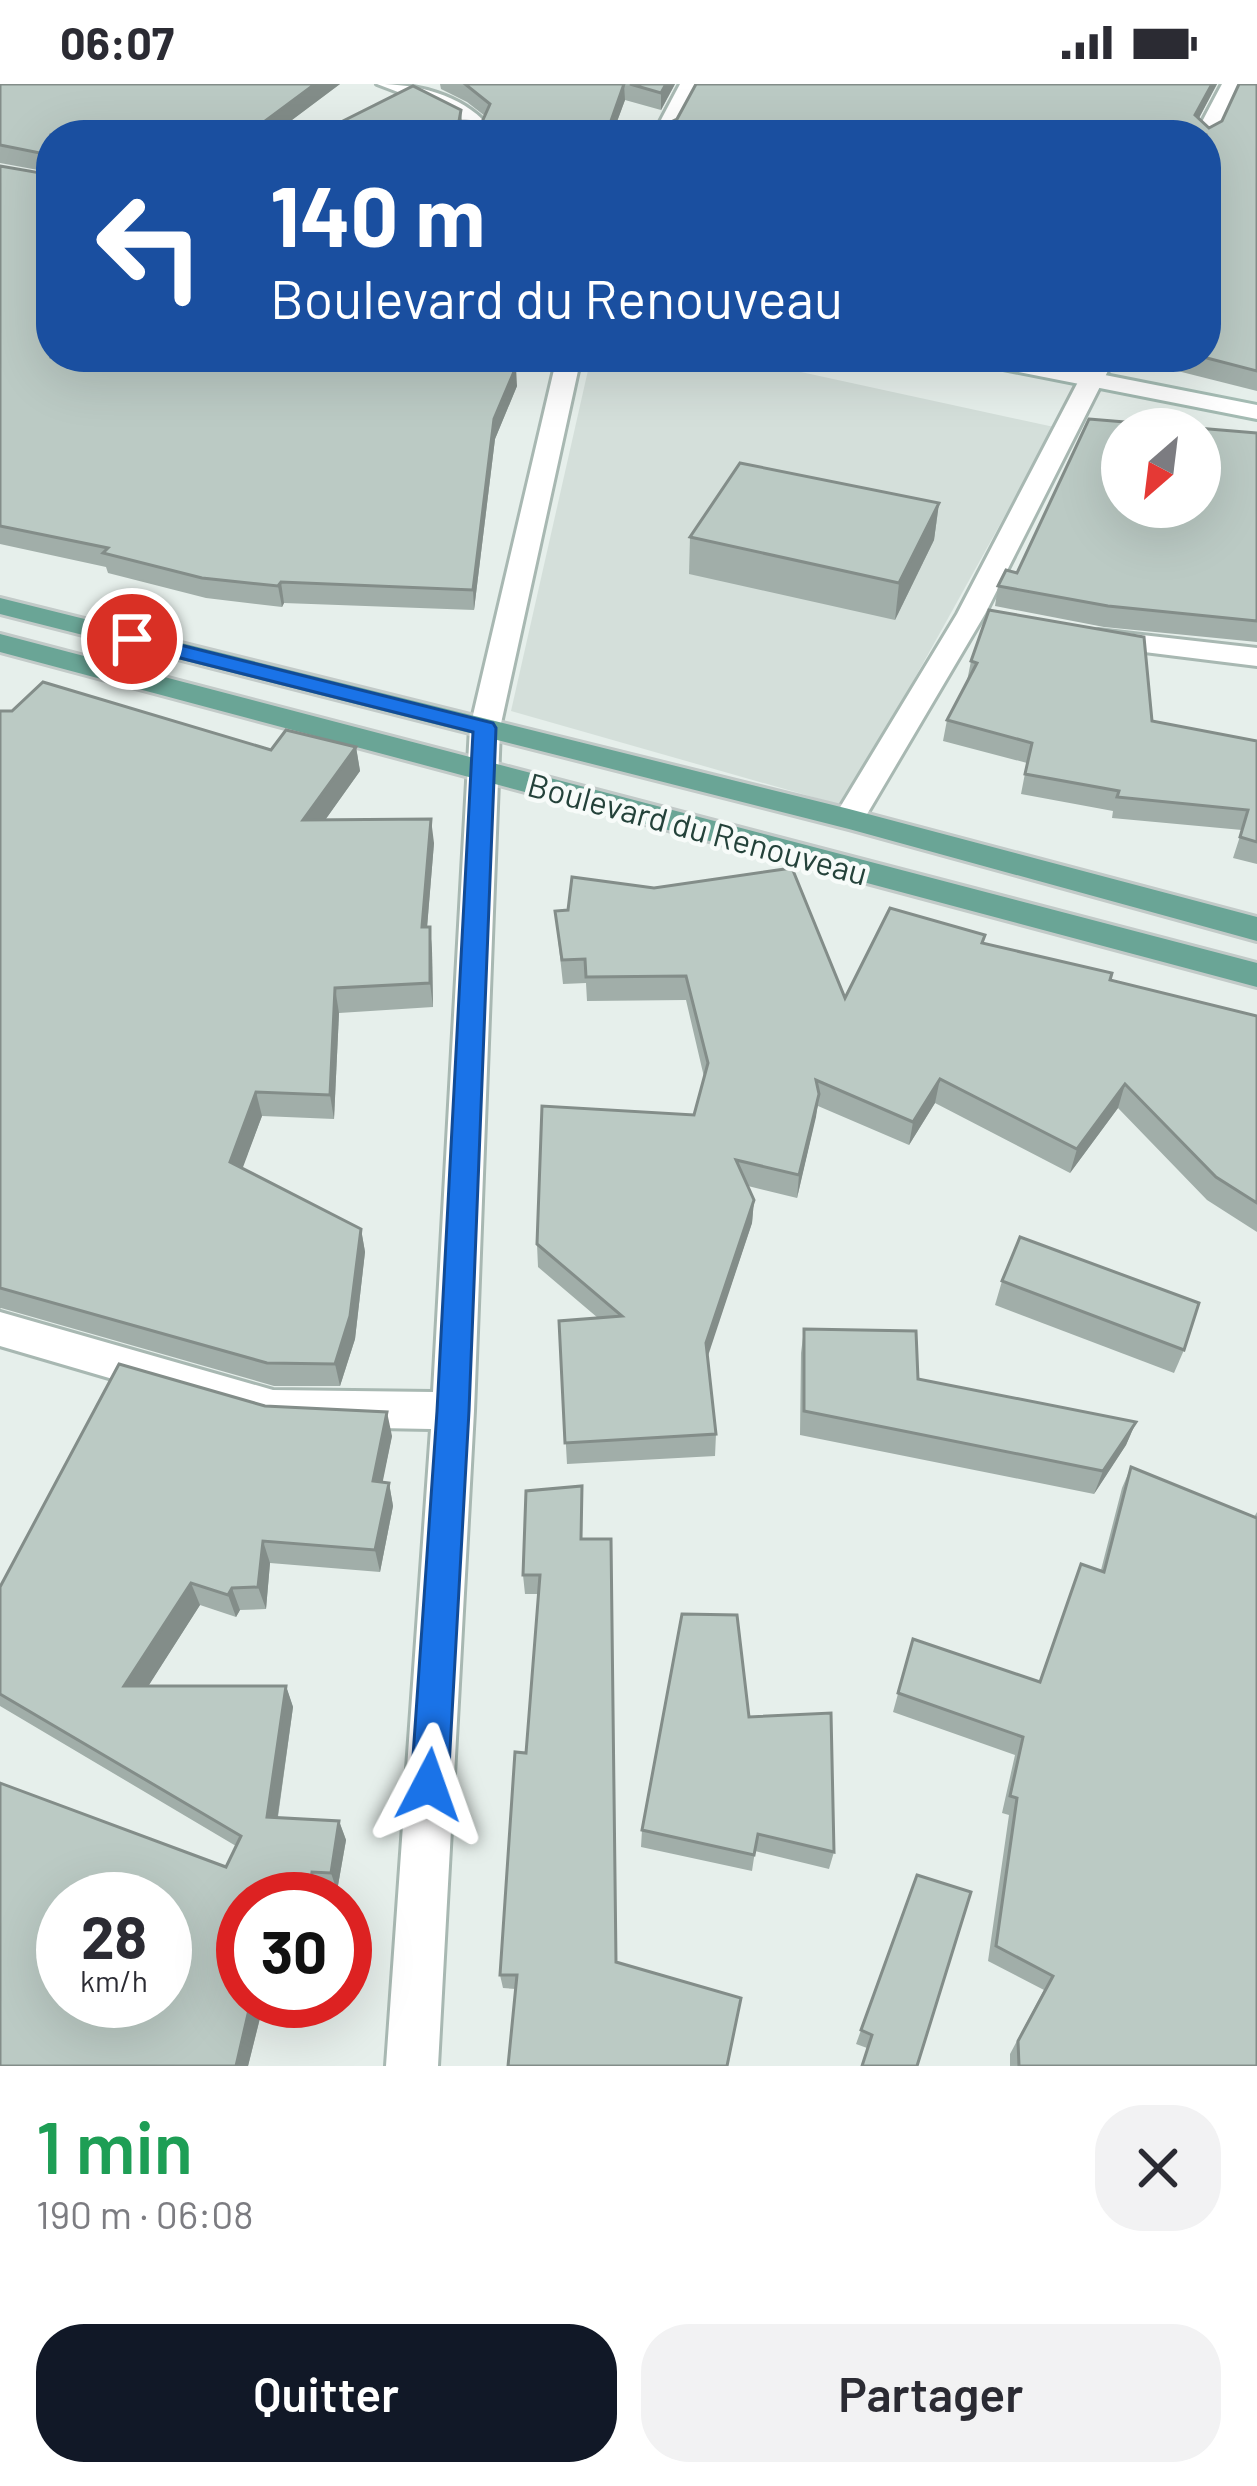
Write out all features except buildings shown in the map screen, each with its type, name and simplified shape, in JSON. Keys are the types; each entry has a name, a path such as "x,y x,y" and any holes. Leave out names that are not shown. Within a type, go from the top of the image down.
{"main road":[{"name":"Boulevard du Renouveau","path":"0,606 849,819 1257,929"},
{"name":"Boulevard du Renouveau","path":"0,643 1257,975"}],"street":[{"path":"387,84 437,100 473,120"},
{"path":"671,120 690,84"},
{"path":"1213,120 1232,84"},
{"path":"412,2066 453,1411 485,728 566,372"},
{"path":"849,819 982,616 1097,372"},
{"path":"1113,372 1257,412"},
{"path":"1059,632 1257,656"},
{"path":"0,1329 273,1408 453,1411"}],"shaded area":[{"path":"588,372 801,372 1054,427 844,806 511,711"}],"route":[{"path":"132,639 485,728 453,1411 429,1785"}]}
